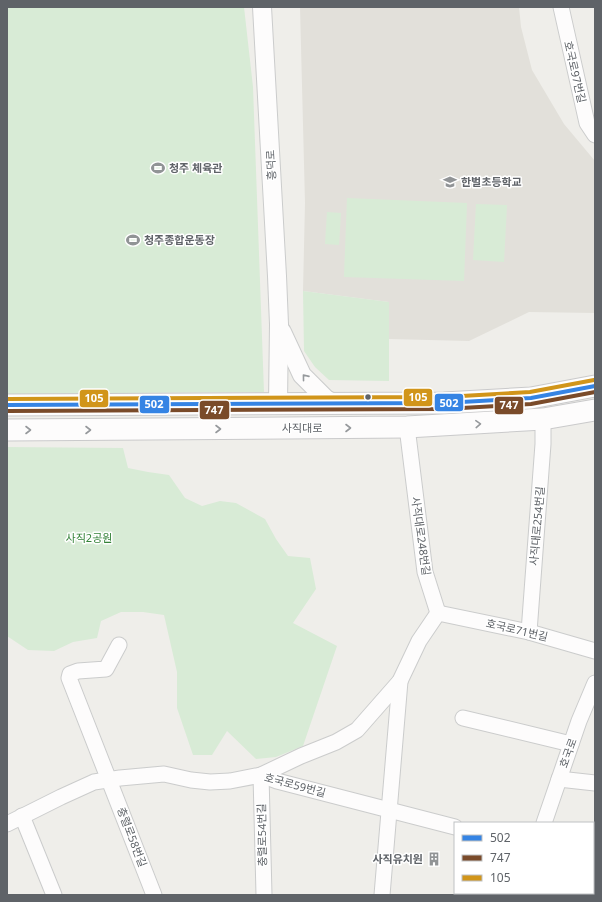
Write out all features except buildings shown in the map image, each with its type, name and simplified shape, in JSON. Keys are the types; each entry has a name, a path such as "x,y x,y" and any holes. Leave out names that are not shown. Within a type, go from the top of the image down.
{"main road":[{"path":"7,405 444,403 531,398 595,386"},
{"name":"사직대로","path":"7,430 407,427 543,419 595,410"}],"street":[{"name":"흥덕로","path":"262,7 279,324"},
{"name":"호국로97번길","path":"561,7 587,123 595,135"},
{"path":"279,324 287,345 302,375 326,399 333,403"},
{"path":"278,404 279,324"},
{"name":"사직대로254번길","path":"529,632 543,444 543,419"},
{"name":"사직대로248번길","path":"407,427 425,572 438,613"},
{"path":"261,775 301,756 336,742 358,730 400,681 419,641 438,613"},
{"name":"호국로71번길","path":"438,613 529,632 595,651"},
{"path":"109,780 69,678 70,674 78,671 106,669 119,645"},
{"path":"382,895 400,681"},
{"name":"호국로","path":"544,822 571,744 595,683"},
{"path":"463,718 571,744"},
{"name":"호국로59번길","path":"7,824 94,782 164,774 191,780 210,782 230,781 261,775 277,781 454,827"},
{"name":"충렬로54번길","path":"261,775 264,895"},
{"path":"559,779 595,783"},
{"name":"충렬로58번길","path":"109,780 154,895"},
{"path":"22,816 54,895"}],"shaded area":[{"name":"한벌초등학교","path":"300,7 519,7 521,27 532,70 564,124 595,161 595,313 529,312 469,341 389,339 389,302 303,291 305,203"}],"green space":[{"name":"청주종합운동장","path":"7,7 244,7 253,87 264,392 7,394"},
{"path":"347,198 467,203 464,281 344,277"},
{"path":"476,204 507,205 504,262 473,260"},
{"path":"327,212 341,213 339,245 325,244"},
{"path":"303,291 389,302 389,381 329,380 315,367 304,351"},
{"name":"사직2공원","path":"7,447 123,448 128,468 169,475 185,498 202,506 220,501 236,503 265,519 276,539 288,556 310,558 316,589 293,623 337,646 303,746 276,757 256,759 227,731 212,755 193,755 177,708 177,672 164,615 143,612 121,612 101,621 97,638 73,642 54,651 28,650 7,636"}],"transit line":[{"name":"105","path":"7,399 444,397 530,392 594,380"},
{"name":"502","path":"7,405 444,403 531,398 595,386"},
{"name":"747","path":"7,411 444,409 531,404 595,392"}],"place":[{"name":"청주 체육관","path":"158,168"},
{"name":"한벌초등학교","path":"450,182"},
{"name":"청주종합운동장","path":"133,240"},
{"name":"사직유치원","path":"434,859"}]}
